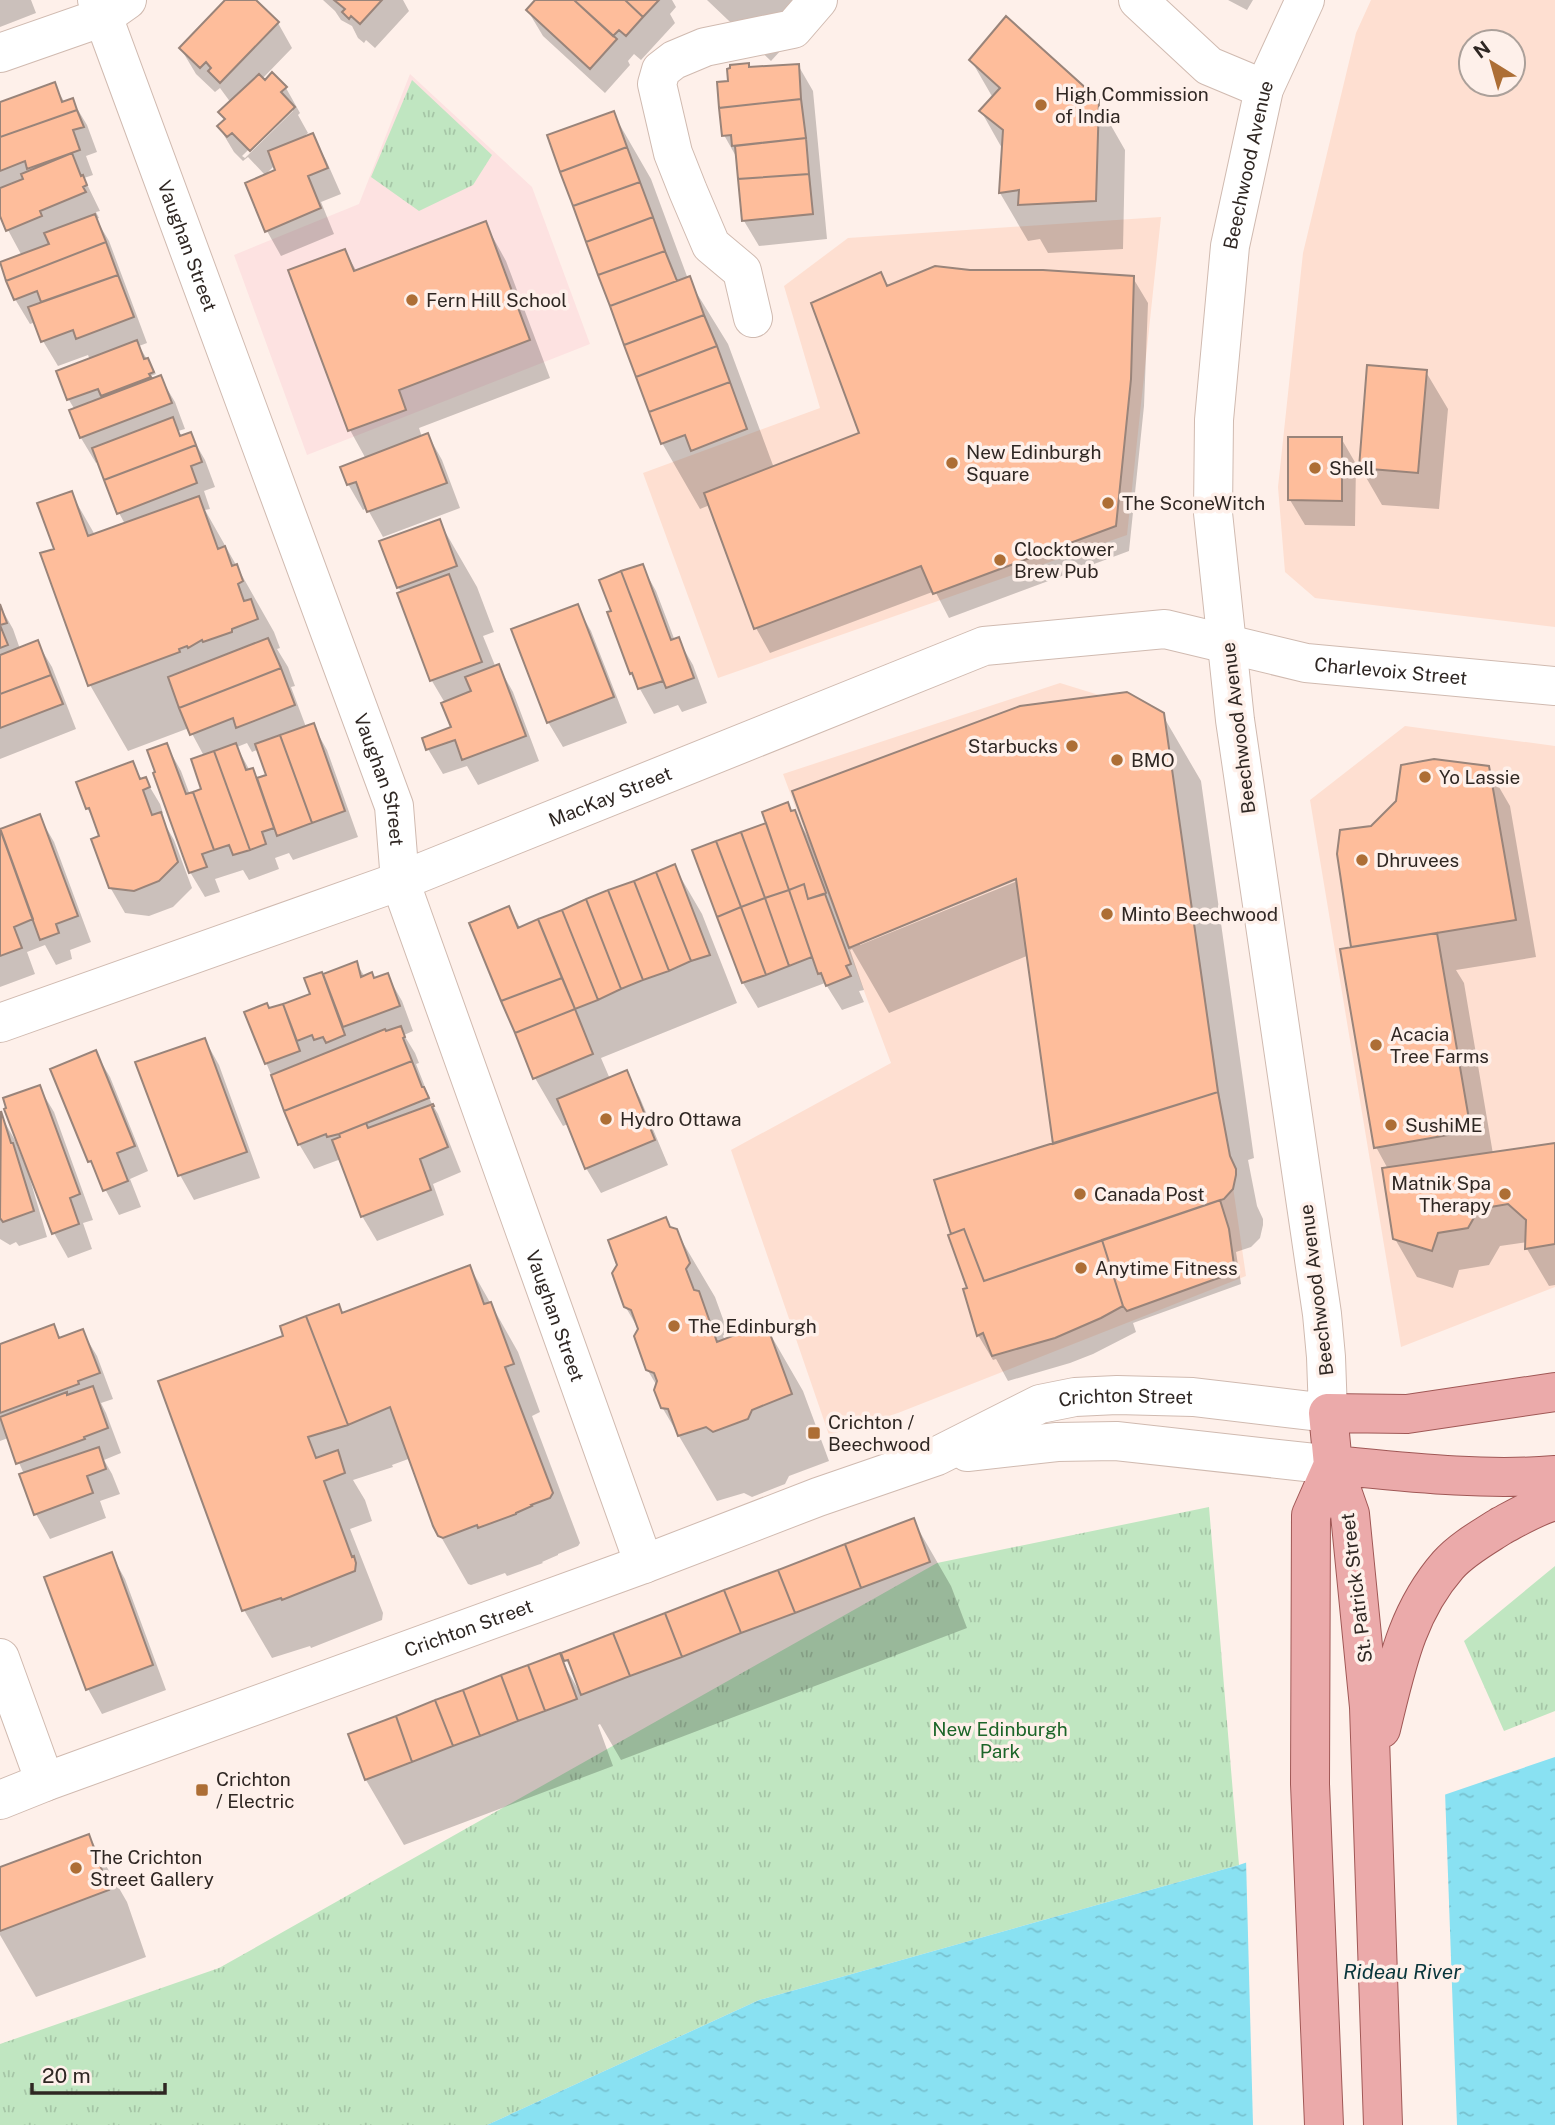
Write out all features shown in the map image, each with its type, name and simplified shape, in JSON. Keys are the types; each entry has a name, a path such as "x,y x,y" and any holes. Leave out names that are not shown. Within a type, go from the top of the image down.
{"main road":[{"path":"1328,1413 1407,1414 1555,1391"},
{"name":"Beechwood Avenue","path":"1328,1413 1333,1465"},
{"path":"1333,1465 1413,1473 1555,1475"},
{"name":"St. Patrick Street","path":"1333,1465 1350,1514 1369,1707 1384,2125"},
{"name":"St. Patrick Street","path":"1324,2125 1310,1784 1311,1515 1333,1465"},
{"path":"1372,1765 1404,1639 1423,1600 1448,1565 1486,1535 1555,1501"}],"street":[{"path":"754,318 742,271 711,245 688,191 673,153 657,84 661,70 667,65 705,47 793,29 817,0"},
{"path":"1138,0 1209,65 1264,89"},
{"name":"Beechwood Avenue","path":"1305,0 1264,89 1230,246 1214,420 1213,513 1235,720 1322,1314 1328,1413"},
{"path":"0,53 109,6"},
{"name":"Vaughan Street","path":"109,6 394,806 400,881 644,1564"},
{"name":"MacKay Street","path":"0,1023 400,881 984,646 1165,629 1228,644"},
{"name":"Charlevoix Street","path":"1228,644 1306,663 1555,686"},
{"name":"Crichton Street","path":"0,1800 937,1455 1040,1404 1075,1397 1117,1395 1193,1397 1328,1413"},
{"name":"Crichton Street","path":"937,1455 1057,1442 1116,1441 1333,1465"},
{"path":"0,1658 45,1782"}],"shaded area":[{"path":"1371,0 1555,0 1555,627 1315,598 1285,572 1278,487 1303,253 1356,33"},
{"name":"Fern Hill School","path":"410,74 532,187 590,344 307,455 234,255 359,204"},
{"name":"New Edinburgh Square","path":"1161,217 1127,535 718,678 643,473 820,408 784,286 848,238"},
{"path":"1060,683 1164,715 1246,1276 898,1413 829,1435 731,1150 891,1063 783,774"},
{"path":"1405,726 1555,746 1555,1287 1401,1347 1310,800"}],"green space":[{"path":"412,80 492,155 473,185 419,211 371,177"},
{"name":"New Edinburgh Park","path":"1209,1507 1239,1865 759,2000 487,2125 0,2125 0,2044 219,1968 937,1563"},
{"path":"1555,1566 1555,1711 1504,1731 1464,1641"}],"water":[{"name":"Rideau River","path":"1555,1757 1555,2125 487,2125 759,2000 1239,1865"}],"pier":[{"path":"1445,1791 1457,2125 1253,2125 1246,1859"}],"building":[{"path":"225,0 256,0 279,22 220,83 208,71 211,68 206,62 200,68 179,48"},
{"path":"334,0 382,0 360,24 351,16 349,19 342,12 345,9"},
{"path":"535,0 574,0 617,39 590,69 526,10"},
{"path":"574,0 625,0 643,17 626,36 619,30 613,36"},
{"path":"625,0 659,0 643,17"},
{"name":"High Commission of India","path":"1006,16 1099,100 1096,201 1018,205 1019,190 999,193 1003,130 979,111 1000,88 969,60"},
{"path":"749,63 749,67 799,64 801,99 719,108 717,82 728,81 727,69 730,65"},
{"path":"272,72 287,87 281,92 295,107 250,151 232,133 227,137 217,126 225,119 218,112 259,74 265,80"},
{"path":"55,82 62,102 73,98 77,110 0,137 0,102"},
{"path":"801,99 806,138 732,146 731,135 722,136 719,108"},
{"path":"77,110 84,127 73,130 80,150 27,169 25,161 0,171 0,137"},
{"path":"614,111 627,147 560,172 547,135"},
{"path":"313,133 328,168 308,176 321,208 265,232 245,183 275,170 268,151"},
{"path":"806,138 809,174 738,179 735,146"},
{"path":"627,147 640,182 573,206 560,172"},
{"path":"72,153 87,185 83,187 86,192 40,211 42,216 6,231 0,216 0,188 23,179 21,174"},
{"path":"809,174 813,214 742,221 738,179"},
{"path":"640,182 653,217 586,242 573,206"},
{"path":"95,214 106,242 6,281 0,262 49,244 44,233"},
{"path":"653,217 665,251 598,275 586,242"},
{"path":"486,221 530,340 399,390 406,410 348,431 288,270 345,249 354,271"},
{"path":"106,242 118,275 41,302 37,291 14,300 6,281"},
{"path":"665,251 677,281 610,306 598,275"},
{"name":"New Edinburgh Square","path":"935,266 970,270 1043,270 1134,276 1131,379 1116,526 933,594 921,566 754,629 704,493 859,433 811,303 881,272 887,286"},
{"path":"118,275 134,317 76,339 73,330 41,342 28,307"},
{"path":"690,276 704,315 624,345 610,306"},
{"path":"704,315 717,346 636,377 624,345"},
{"path":"137,340 144,359 148,358 154,372 149,374 151,377 101,396 98,389 67,400 56,371"},
{"path":"717,346 730,382 649,412 636,377"},
{"path":"1367,365 1427,370 1418,473 1359,468"},
{"path":"161,375 172,403 80,438 69,410"},
{"path":"730,382 747,429 691,451 685,435 661,444 649,412"},
{"path":"173,417 180,436 191,432 196,445 104,480 92,448"},
{"path":"428,433 447,483 367,512 356,482 347,485 340,467"},
{"name":"Shell","path":"1288,437 1342,437 1342,501 1288,500"},
{"path":"196,445 202,462 191,466 197,483 117,514 104,480"},
{"path":"72,491 88,536 199,496 218,549 225,546 232,566 237,564 243,581 238,584 244,601 251,599 258,619 232,629 232,632 203,642 202,640 188,648 179,649 180,652 88,686 40,553 54,549 37,503"},
{"path":"440,519 457,566 397,588 379,541"},
{"path":"643,564 671,640 679,637 694,678 666,688 621,571"},
{"path":"621,571 663,681 638,689 607,612 611,611 599,580"},
{"path":"449,574 482,662 430,681 397,593"},
{"path":"0,604 7,623 0,625"},
{"path":"578,604 614,697 547,723 511,629"},
{"path":"0,625 8,645 0,648"},
{"path":"268,638 281,668 179,708 168,677"},
{"path":"38,640 51,675 0,694 0,655"},
{"path":"499,664 526,736 462,760 455,740 426,750 422,738 451,727 441,703 471,691 465,677"},
{"path":"281,668 295,705 236,728 233,718 190,735 179,708"},
{"path":"51,675 63,704 0,728 0,694"},
{"name":"Minto Beechwood","path":"1127,692 1164,713 1218,1092 1053,1144 1016,879 849,948 792,791 1020,706"},
{"path":"314,723 345,811 312,823 280,735"},
{"path":"280,735 312,823 277,836 257,778 266,775 255,744"},
{"path":"167,743 186,794 193,792 214,850 202,854 207,867 189,873 147,750"},
{"path":"236,743 246,770 253,768 274,828 262,832 266,844 250,850 214,751"},
{"path":"214,751 250,850 233,855 229,845 214,850 193,792 201,789 191,759"},
{"path":"1434,759 1489,766 1516,920 1351,947 1337,854 1340,830 1371,826 1396,801 1401,765"},
{"path":"133,761 140,779 146,777 150,787 143,790 152,815 161,812 178,862 159,881 134,891 109,888 91,839 99,836 76,782"},
{"path":"788,802 791,811 795,810 826,893 808,899 804,884 789,890 762,812"},
{"path":"40,814 78,916 56,924 59,933 40,940 0,829"},
{"path":"766,823 789,890 765,898 741,832"},
{"path":"0,828 33,919 14,927 22,948 0,956"},
{"path":"741,832 765,898 741,907 716,841"},
{"path":"716,841 741,907 717,917 692,850"},
{"path":"675,864 710,955 691,961 656,872"},
{"path":"656,872 691,961 669,971 634,881"},
{"path":"634,881 669,971 643,980 608,890"},
{"path":"804,884 808,899 825,894 851,964 846,966 851,976 826,986 821,973 818,974 789,890"},
{"path":"608,890 643,980 621,989 586,899"},
{"path":"789,890 812,957 789,966 765,898"},
{"path":"765,898 789,966 766,975 741,907"},
{"path":"586,899 621,989 598,1000 562,910"},
{"path":"509,906 518,928 538,919 562,978 501,1001 469,923"},
{"path":"741,907 766,975 742,983 717,917"},
{"path":"562,910 598,1000 575,1009 538,919"},
{"path":"1437,933 1471,1131 1374,1148 1340,949"},
{"path":"357,961 361,977 372,972 374,978 388,973 400,1006 343,1027 323,974"},
{"path":"322,972 345,1035 326,1043 323,1037 314,1040 312,1035 297,1041 283,1004 310,994 304,978"},
{"path":"562,978 575,1009 515,1033 501,1001"},
{"path":"267,1003 269,1008 283,1004 300,1051 265,1064 244,1012"},
{"path":"575,1009 593,1054 533,1079 515,1033"},
{"path":"401,1026 412,1061 284,1111 271,1075 385,1029 386,1031"},
{"path":"205,1038 247,1152 178,1176 135,1062"},
{"path":"96,1050 135,1146 117,1153 128,1181 103,1191 91,1161 88,1162 50,1069"},
{"path":"412,1061 429,1098 339,1134 327,1137 326,1134 298,1145 284,1111"},
{"name":"Hydro Ottawa","path":"627,1070 655,1140 585,1169 557,1099"},
{"path":"40,1085 80,1194 70,1198 79,1224 52,1234 4,1109 3,1098"},
{"path":"1218,1092 1230,1156 1236,1169 1233,1189 1224,1199 984,1281 964,1229 951,1234 934,1180"},
{"path":"433,1104 448,1147 420,1159 431,1190 361,1217 332,1140 340,1137 339,1134 366,1123 368,1128"},
{"path":"1,1111 34,1211 3,1222 0,1218"},
{"path":"1555,1143 1555,1244 1525,1249 1526,1220 1508,1204 1479,1209 1468,1228 1438,1233 1432,1251 1393,1239 1382,1168"},
{"path":"1220,1200 1229,1229 1235,1272 1127,1311 1123,1306 1102,1240"},
{"name":"The Edinburgh","path":"666,1217 670,1227 677,1229 690,1263 686,1269 694,1290 699,1291 717,1342 766,1323 792,1394 752,1410 748,1419 713,1432 706,1427 678,1436 668,1409 661,1408 654,1390 657,1381 654,1373 646,1370 634,1336 638,1329 631,1310 624,1307 612,1273 617,1265 608,1240"},
{"path":"964,1229 984,1281 1102,1240 1123,1306 1055,1338 992,1356 983,1333 977,1336 963,1289 967,1288 948,1235"},
{"path":"470,1265 484,1304 491,1302 514,1364 505,1367 553,1493 550,1498 516,1514 443,1538 438,1536 433,1526 390,1407 348,1425 306,1316 339,1304 342,1313"},
{"path":"306,1316 348,1425 308,1437 316,1458 338,1450 345,1473 324,1481 352,1557 354,1556 355,1571 282,1600 281,1598 242,1611 158,1381 283,1336 280,1326"},
{"path":"54,1324 59,1338 83,1329 100,1373 78,1381 79,1384 0,1413 0,1344"},
{"path":"93,1386 108,1428 16,1464 0,1417 67,1392 67,1395"},
{"path":"99,1447 106,1469 87,1476 93,1493 34,1515 19,1474"},
{"path":"914,1518 930,1562 861,1588 845,1544"},
{"path":"845,1544 861,1588 795,1613 778,1570"},
{"path":"112,1552 153,1665 86,1690 44,1577"},
{"path":"778,1570 795,1613 741,1633 724,1590"},
{"path":"724,1590 741,1633 682,1657 665,1613"},
{"path":"665,1613 682,1657 630,1676 613,1633"},
{"path":"613,1633 630,1676 581,1695 568,1660 564,1661 561,1653"},
{"path":"560,1653 577,1699 545,1711 528,1665"},
{"path":"528,1665 545,1711 518,1721 501,1675"},
{"path":"501,1675 518,1721 480,1736 463,1690"},
{"path":"463,1690 480,1736 453,1746 435,1700"},
{"path":"435,1700 453,1746 412,1762 396,1716"},
{"path":"396,1716 412,1762 365,1780 348,1734"},
{"path":"89,1834 109,1890 0,1931 0,1867"}],"place":[{"name":"High Commission of India","path":"1041,105"},
{"name":"Fern Hill School","path":"412,300"},
{"name":"New Edinburgh Square","path":"952,463"},
{"name":"Shell","path":"1315,468"},
{"name":"The SconeWitch","path":"1108,503"},
{"name":"Clocktower Brew Pub","path":"1000,560"},
{"name":"Starbucks","path":"1072,746"},
{"name":"BMO","path":"1117,760"},
{"name":"Yo Lassie","path":"1425,777"},
{"name":"Dhruvees","path":"1362,860"},
{"name":"Minto Beechwood","path":"1107,914"},
{"name":"Acacia Tree Farms","path":"1376,1045"},
{"name":"Hydro Ottawa","path":"606,1119"},
{"name":"SushiME","path":"1391,1125"},
{"name":"Canada Post","path":"1080,1194"},
{"name":"Matnik Spa Therapy","path":"1505,1194"},
{"name":"Anytime Fitness","path":"1081,1268"},
{"name":"The Edinburgh","path":"674,1326"},
{"name":"Crichton / Beechwood","path":"814,1433"},
{"name":"Crichton / Electric","path":"202,1790"},
{"name":"The Crichton Street Gallery","path":"76,1868"}]}
